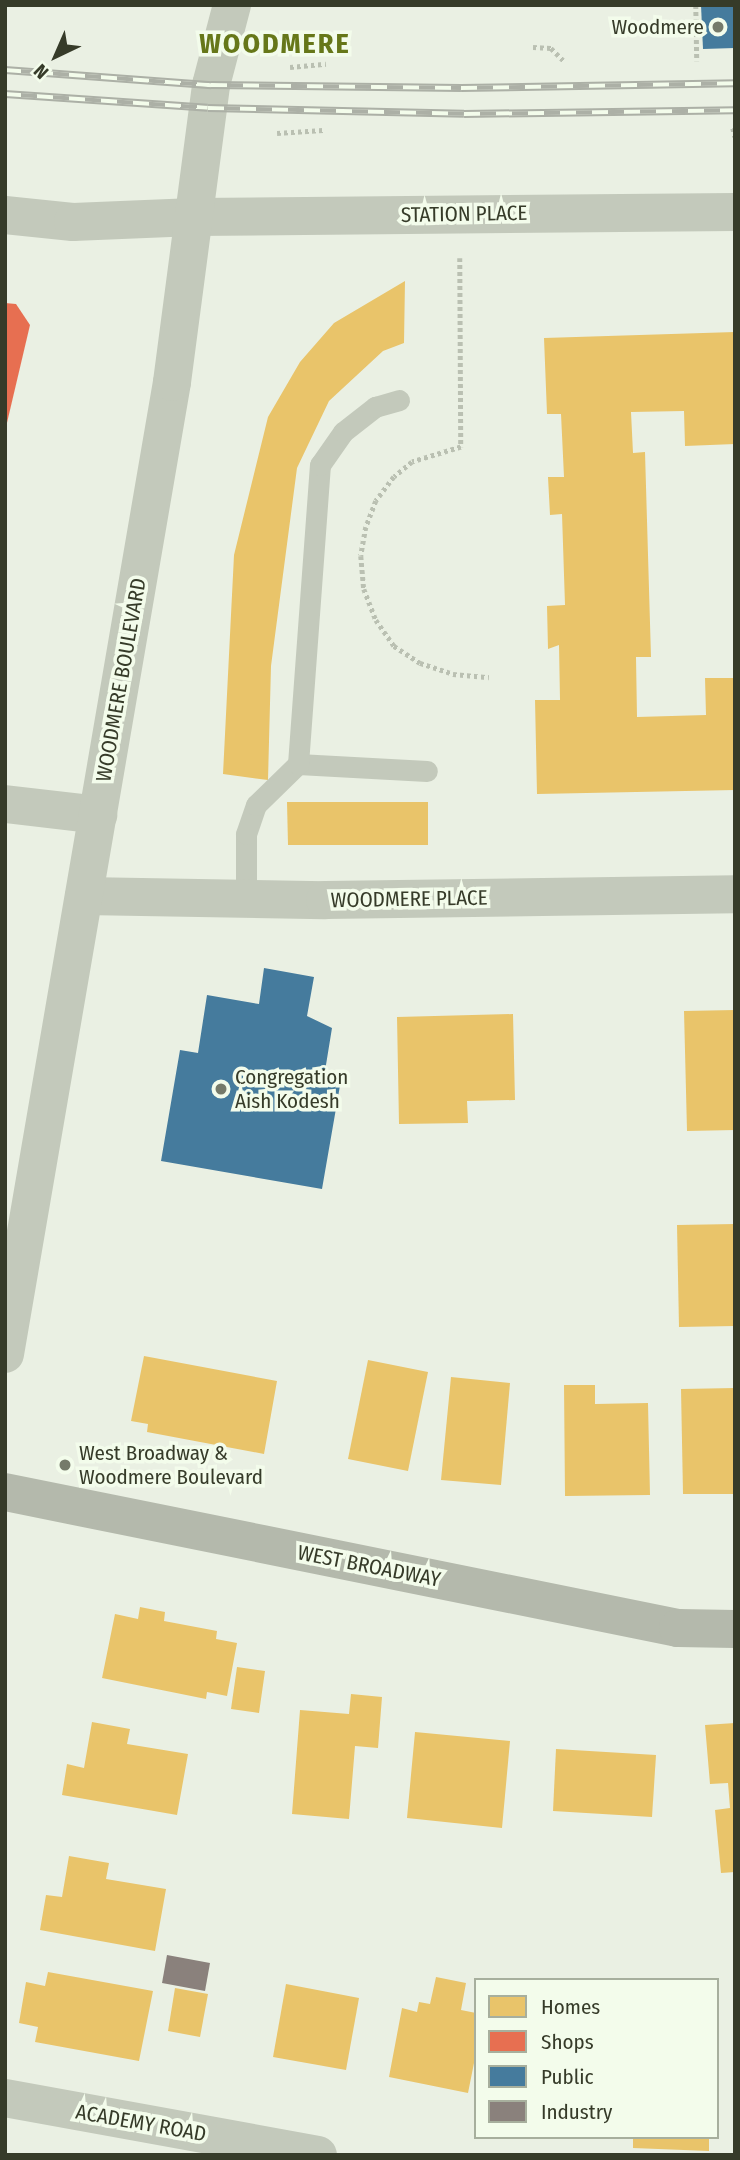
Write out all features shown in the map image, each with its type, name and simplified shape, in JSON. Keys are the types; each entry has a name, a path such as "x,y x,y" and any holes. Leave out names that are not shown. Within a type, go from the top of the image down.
{"main road":[{"name":"WEST BROADWAY","path":"5,1492 678,1628 735,1629"}],"street":[{"name":"WOODMERE BOULEVARD","path":"5,1354 172,382 211,85 232,5"},
{"name":"STATION PLACE","path":"5,215 73,222 194,217 735,212"},
{"path":"5,804 98,815"},
{"name":"WOODMERE PLACE","path":"84,896 246,899 735,894"},
{"name":"ACADEMY ROAD","path":"5,2098 318,2155"}],"lane":[{"path":"246,899 246,834 256,805 298,764 320,465 343,432 375,407 399,400"},
{"path":"298,764 427,771"}],"path":[{"path":"696,5 697,61"},
{"path":"533,47 551,48 565,62"},
{"path":"290,67 326,64"},
{"path":"733,128 735,137"},
{"path":"276,133 323,130"},
{"path":"460,258 461,447 412,462 394,477 376,501 366,527 361,556 365,589 376,620 394,646 420,663 453,674 489,677"}],"building: Homes":[{"path":"405,281 404,343 383,351 329,401 297,468 271,666 268,780 223,774 234,555 268,417 300,362 334,323"},
{"path":"735,332 735,444 685,446 684,411 631,412 633,453 645,452 651,657 636,657 637,717 706,715 705,678 735,678 735,790 537,794 535,700 560,700 559,645 548,649 547,606 565,605 562,514 550,515 548,477 564,477 561,414 547,414 544,338"},
{"path":"287,802 428,802 428,845 288,845"},
{"path":"735,1010 735,1130 687,1131 684,1011"},
{"path":"513,1014 515,1100 467,1101 468,1123 399,1124 397,1017"},
{"path":"735,1224 735,1326 679,1327 677,1225"},
{"path":"144,1356 277,1381 264,1454 147,1432 148,1424 131,1421"},
{"path":"368,1360 428,1372 408,1471 348,1459"},
{"path":"451,1377 510,1383 501,1485 441,1480"},
{"path":"564,1385 595,1385 595,1404 648,1403 650,1495 565,1496"},
{"path":"735,1388 735,1494 683,1494 681,1389"},
{"path":"140,1607 165,1612 164,1621 217,1631 216,1639 237,1643 227,1696 207,1692 206,1699 102,1678 115,1614 138,1619"},
{"path":"237,1667 265,1671 259,1713 231,1709"},
{"path":"351,1694 382,1697 378,1748 355,1746 349,1819 292,1814 300,1710 349,1714"},
{"path":"92,1722 130,1729 127,1744 188,1754 177,1815 62,1795 67,1764 84,1768"},
{"path":"735,1723 735,1872 721,1873 715,1810 730,1808 728,1783 710,1784 705,1725"},
{"path":"415,1732 510,1741 502,1828 407,1818"},
{"path":"556,1749 656,1755 652,1817 553,1811"},
{"path":"69,1856 109,1863 106,1879 166,1889 155,1951 40,1930 46,1895 62,1897"},
{"path":"48,1972 153,1991 139,2061 35,2042 38,2027 19,2023 26,1982 45,1986"},
{"path":"436,1977 466,1983 461,2010 474,2013 474,2063 468,2093 389,2077 402,2008 417,2012 419,2002 430,2004"},
{"path":"286,1984 359,1998 346,2070 273,2057"},
{"path":"175,1988 208,1994 200,2037 168,2031"},
{"path":"633,2139 709,2139 709,2151 633,2148"}],"building: Shops":[{"path":"5,303 16,304 30,325 6,427"}],"building: Public":[{"name":"Woodmere","path":"701,5 735,5 735,48 703,49"},
{"path":"264,968 314,977 307,1016 332,1028 325,1071 342,1074 322,1189 161,1161 180,1050 198,1053 207,995 259,1004"}],"building: Industry":[{"path":"167,1955 210,1963 205,1991 162,1983"}],"railway":[{"path":"5,70 211,85 461,88 735,83"},
{"path":"5,94 208,108 464,114 735,110"}],"place":[{"name":"Woodmere","path":"718,27"},
{"name":"Congregation Aish Kodesh","path":"221,1089"},
{"name":"West Broadway & Woodmere Boulevard","path":"65,1465"}],"district":[{"name":"WOODMERE","path":"275,44"}]}
